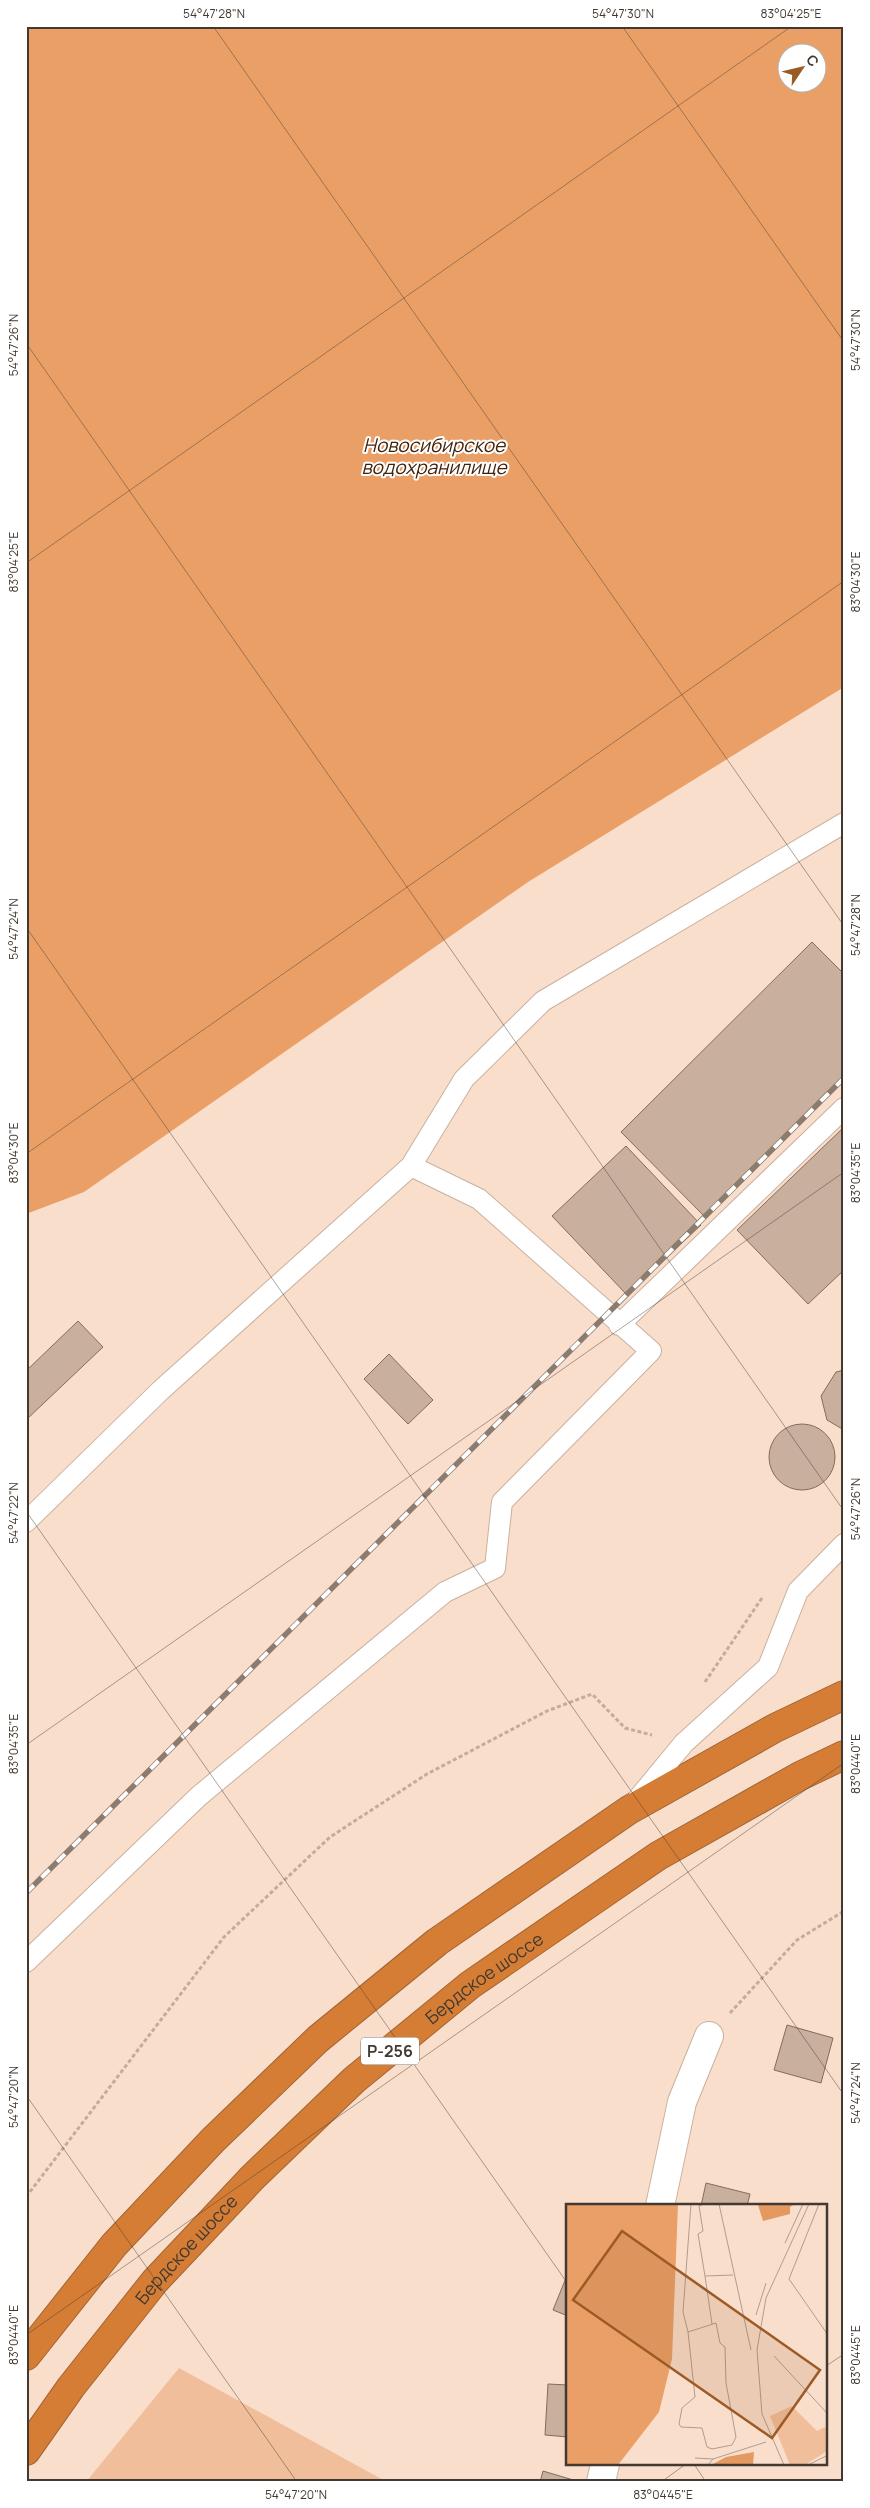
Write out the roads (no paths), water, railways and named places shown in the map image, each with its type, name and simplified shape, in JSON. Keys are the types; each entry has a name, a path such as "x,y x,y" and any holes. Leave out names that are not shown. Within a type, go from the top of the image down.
{"highway":[{"name":"Р-256","path":"26,2356 114,2245 214,2140 318,2039 437,1942 628,1810 775,1728 844,1695"},
{"name":"Бердское шоссе","path":"26,2451 71,2387 155,2281 252,2178 354,2080 470,1985 658,1856 800,1776 844,1755"}],"street":[{"path":"660,2204 682,2102 709,2036"},
{"path":"601,2482 604,2466"}],"lane":[{"path":"26,1522 161,1390 410,1166 464,1079 543,1001 844,823"},
{"path":"619,1325 844,1108"},
{"path":"26,1962 199,1796 445,1592 495,1568 502,1502 651,1351 619,1325 479,1199 410,1166"},
{"path":"628,1810 684,1743 768,1668 798,1591 844,1544"}],"water":[{"name":"Новосибирское водохранилище","path":"26,26 844,26 844,687 528,882 84,1192 26,1214"}],"railway":[{"path":"26,1893 844,1078"}]}
